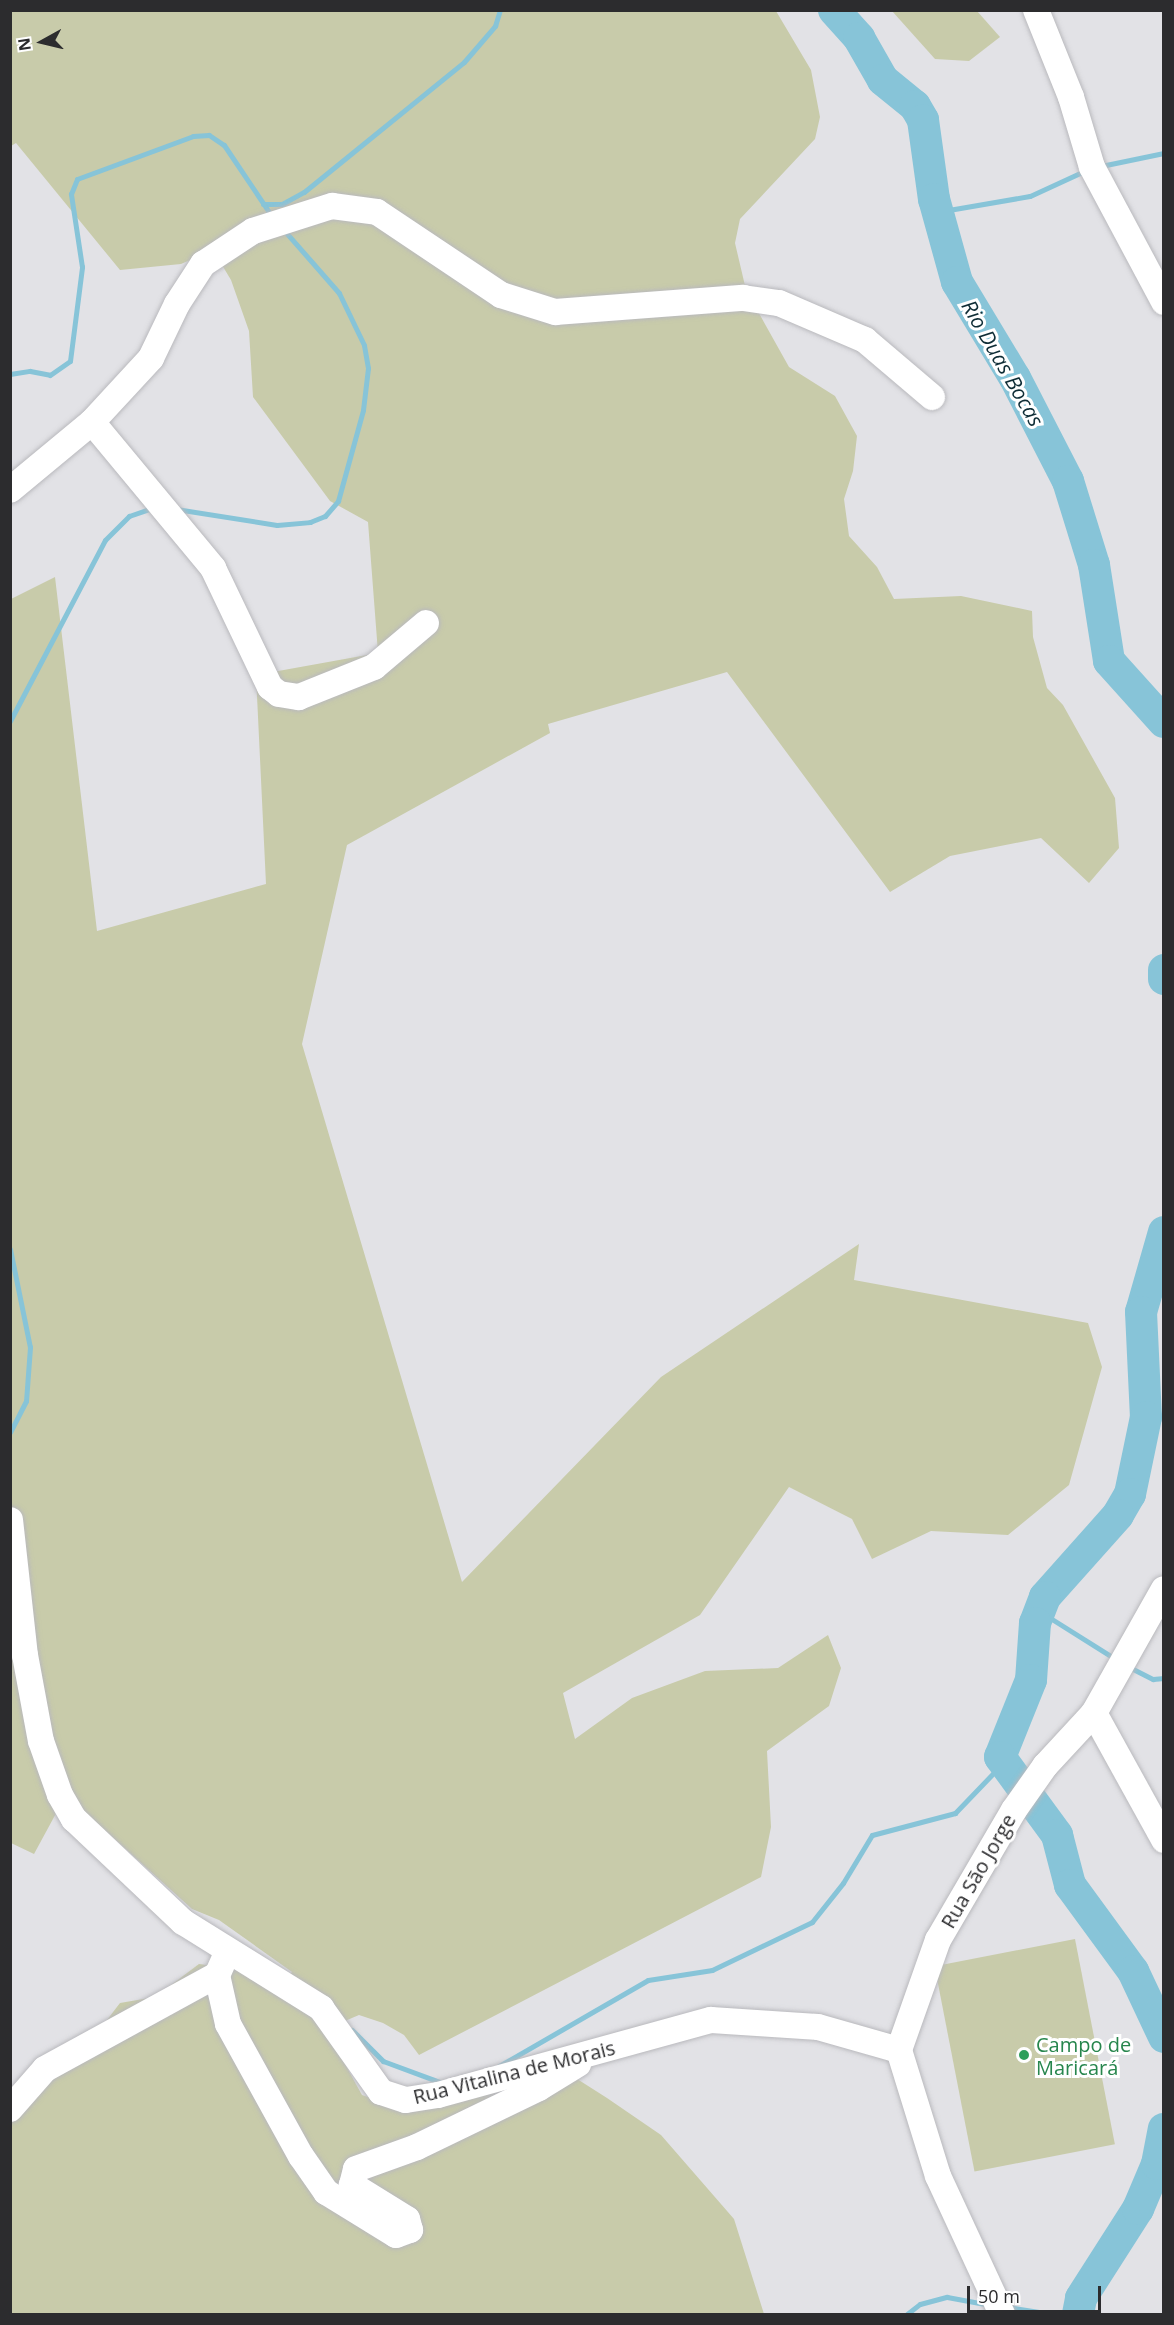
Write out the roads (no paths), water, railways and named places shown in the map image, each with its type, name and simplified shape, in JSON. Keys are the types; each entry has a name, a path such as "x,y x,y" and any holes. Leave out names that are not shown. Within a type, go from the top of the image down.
{"street":[{"path":"1036,10 1071,97 1092,167 1164,302"},
{"path":"10,490 92,422 151,358 177,304 203,264 253,231 332,206 377,212 501,295 555,312 743,298 779,303 865,340 932,397"},
{"path":"92,422 213,568 270,687 279,694 298,697 374,667 426,623"},
{"name":"Rua Vitalina de Morais","path":"10,1520 25,1655 42,1741 60,1795 74,1819 183,1922 222,1964 276,1977 321,2008 374,2086 392,2098 438,2095 690,2025 734,2019 818,2027 899,2050"},
{"name":"Rua São Jorge","path":"899,2050 938,1940 1014,1810 1045,1766 1094,1713 1164,1589"},
{"path":"1094,1713 1164,1840"},
{"path":"10,2109 45,2069 222,1964 228,2024 307,2165 326,2192 402,2236 410,2230 407,2219 352,2185 356,2169 417,2146 539,2088 598,2051"},
{"path":"899,2050 938,2176 1002,2314"}],"waterway":[{"path":"263,204 282,204 304,192 464,62 495,26 500,10"},
{"name":"Rio Duas Bocas","path":"834,10 859,38 883,80 915,106 923,120 934,199 957,282 1015,378 1068,481 1094,565 1109,661 1164,722"},
{"path":"10,374 30,371 50,375 70,361 82,267 71,194 77,179 193,136 209,135 224,145 273,218"},
{"path":"1101,166 1164,153"},
{"path":"937,212 1030,196 1080,173"},
{"path":"176,509 277,525 310,522 325,516 338,501 363,410 368,368 364,345 339,293 283,229"},
{"path":"10,721 105,540 129,516 149,509"},
{"name":"Rio Duas Bocas","path":"1164,970 1164,979"},
{"name":"Rio Duas Bocas","path":"1164,1232 1141,1312 1146,1417 1130,1494 1118,1515 1045,1597 1035,1623 1031,1680 1000,1757 1057,1835 1070,1885 1133,1971 1164,2037"},
{"path":"10,1249 30,1347 26,1401 10,1432"},
{"path":"1039,1611 1109,1655"},
{"path":"1129,1667 1153,1679 1164,1678"},
{"path":"499,2066 648,1980 712,1970 812,1922 843,1883 872,1835 955,1813 1002,1764"},
{"path":"352,2030 383,2061 442,2083"},
{"name":"Rio Duas Bocas","path":"1078,2314 1081,2298 1138,2209 1157,2164 1164,2129"},
{"path":"907,2314 920,2304 947,2297 990,2305"},
{"path":"1008,2307 1051,2314"},
{"path":"1059,2314 1078,2312"}],"place":[{"name":"Campo de Maricará","path":"1024,2055"}]}
